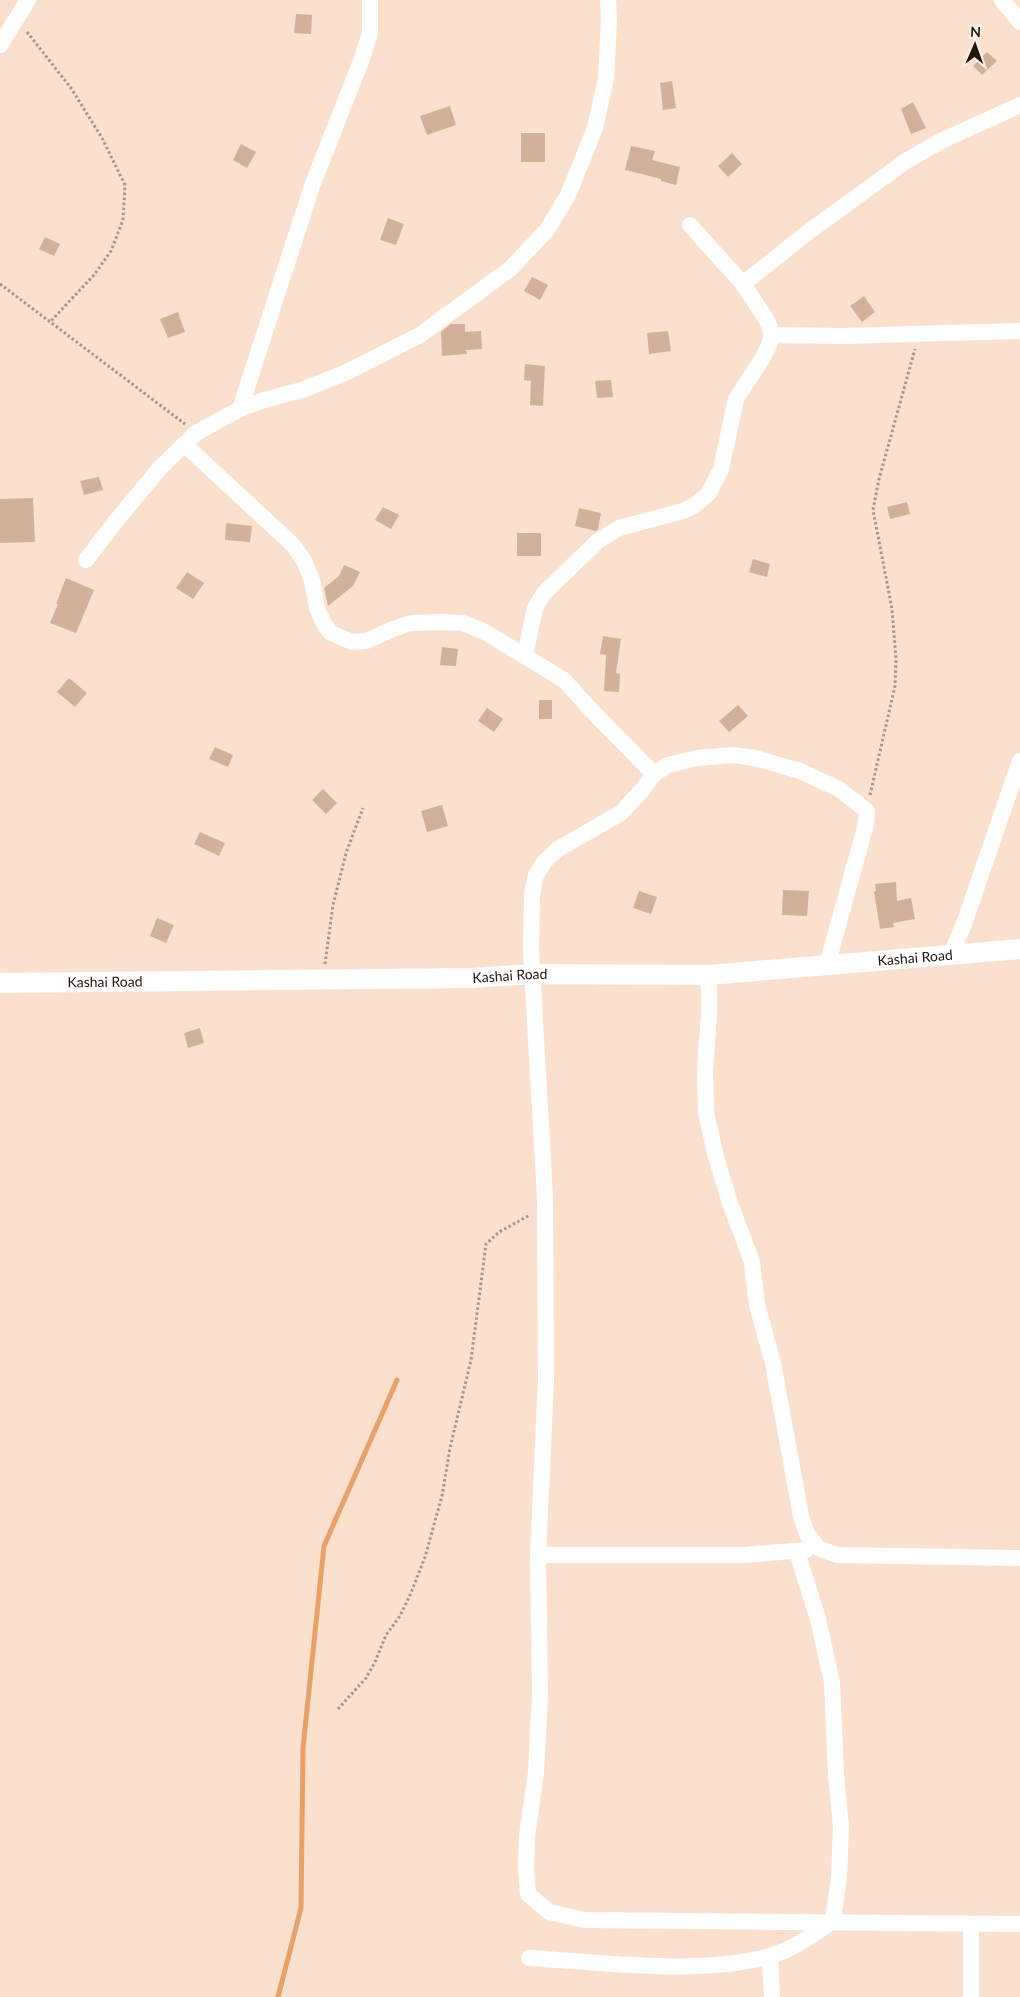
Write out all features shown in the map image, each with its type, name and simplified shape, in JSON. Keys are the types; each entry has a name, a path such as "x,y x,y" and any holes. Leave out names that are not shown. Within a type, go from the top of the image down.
{"street":[{"path":"0,45 28,0"},
{"path":"240,409 312,186 361,61 370,33 370,0"},
{"path":"86,560 116,521 196,433 240,409 264,400 302,390 345,373 420,335 510,269 547,230 568,195 595,128 606,79 609,20 608,0"},
{"path":"1002,0 1020,22"},
{"path":"743,284 807,233 906,161 943,140 1020,105"},
{"path":"525,656 535,608 544,593 598,541 618,528 683,511 694,505 709,493 721,469 736,399 762,359 772,335 768,322 743,284 690,225"},
{"path":"772,335 1020,331"},
{"path":"184,444 293,545 304,562 314,584 317,608 324,624 332,633 352,642 366,641 411,623 439,622 463,623 485,632 564,680 654,774"},
{"path":"827,965 866,824 867,811 839,789 800,771 755,758 733,755 697,758 668,765 654,774 643,790 621,813 558,849 544,862 536,874 532,894 533,974 545,1198 546,1380 538,1555 540,1694 536,1773 526,1836 528,1894 549,1912 585,1920 1020,1924"},
{"path":"951,954 964,924 1020,761"},
{"name":"Kashai Road","path":"0,983 472,978 533,974 709,975 1020,949"},
{"path":"709,975 709,1014 705,1071 706,1112 727,1194 752,1262 757,1305 773,1363 801,1516 807,1534 818,1548"},
{"path":"538,1555 744,1554 797,1552 818,1548 837,1554 866,1556 1020,1558"},
{"path":"797,1552 818,1619 832,1682 836,1774 841,1828 839,1877 833,1922"},
{"path":"529,1958 672,1966 721,1965 770,1956 806,1939 833,1922"},
{"path":"971,1924 971,1997"},
{"path":"770,1956 772,1997"}],"path":[{"path":"16,18 71,88 102,138 124,185 122,220 111,251 94,274 50,322"},
{"path":"0,284 196,433"},
{"path":"867,811 890,713 895,686 896,658 892,609 873,510 919,334"},
{"path":"324,980 333,905 346,853 363,808"},
{"path":"338,1709 366,1678 386,1635 400,1616 425,1557 442,1496 450,1448 471,1360 486,1244 499,1232 534,1212 545,1198"}],"building":[{"path":"296,14 312,15 311,34 294,33"},
{"path":"987,52 997,61 982,75 973,66"},
{"path":"672,81 676,108 663,110 660,83"},
{"path":"913,102 926,128 911,134 901,109"},
{"path":"450,106 456,125 427,135 420,116"},
{"path":"521,133 545,133 545,162 521,162"},
{"path":"241,144 256,152 247,168 233,160"},
{"path":"631,146 655,151 652,160 680,167 676,185 661,181 661,179 625,170"},
{"path":"732,153 742,164 728,177 718,166"},
{"path":"388,218 404,224 396,245 380,240"},
{"path":"45,237 60,244 54,256 39,249"},
{"path":"532,277 548,285 540,300 524,291"},
{"path":"864,296 875,312 862,322 850,306"},
{"path":"178,312 185,332 168,338 160,319"},
{"path":"451,324 465,324 465,332 481,331 482,349 466,350 467,354 442,356 441,332"},
{"path":"668,331 671,351 649,354 647,333"},
{"path":"525,364 545,366 543,406 530,405 531,381 524,380"},
{"path":"611,380 613,397 597,398 595,381"},
{"path":"99,477 103,490 84,495 80,481"},
{"path":"33,498 35,542 0,543 0,499"},
{"path":"907,502 910,514 890,519 887,507"},
{"path":"383,507 399,515 391,529 375,520"},
{"path":"579,508 601,513 596,531 575,526"},
{"path":"226,523 252,526 250,542 225,540"},
{"path":"517,533 541,533 541,556 517,556"},
{"path":"753,559 770,564 767,577 749,572"},
{"path":"344,565 360,572 353,586 328,606 324,588 339,576"},
{"path":"187,572 204,583 193,599 176,588"},
{"path":"66,578 94,590 76,633 50,623"},
{"path":"603,636 621,639 616,673 620,674 619,692 604,691 606,655 600,654"},
{"path":"442,647 458,649 456,666 440,665"},
{"path":"69,678 87,693 75,707 57,692"},
{"path":"539,700 552,700 552,719 539,719"},
{"path":"738,705 748,716 729,732 719,721"},
{"path":"487,708 503,719 494,732 478,721"},
{"path":"215,747 233,755 228,767 209,759"},
{"path":"323,789 337,803 326,814 312,800"},
{"path":"442,805 448,826 427,832 421,811"},
{"path":"200,832 225,843 219,856 194,844"},
{"path":"896,882 897,901 911,898 915,919 893,923 894,927 880,929 874,892 876,891 875,884"},
{"path":"783,890 809,891 807,916 782,915"},
{"path":"639,891 657,897 651,914 633,908"},
{"path":"157,918 174,925 166,943 150,936"},
{"path":"200,1028 204,1043 188,1048 184,1033"}],"waterway":[{"path":"278,1997 301,1908 303,1748 324,1546 397,1380"}]}
